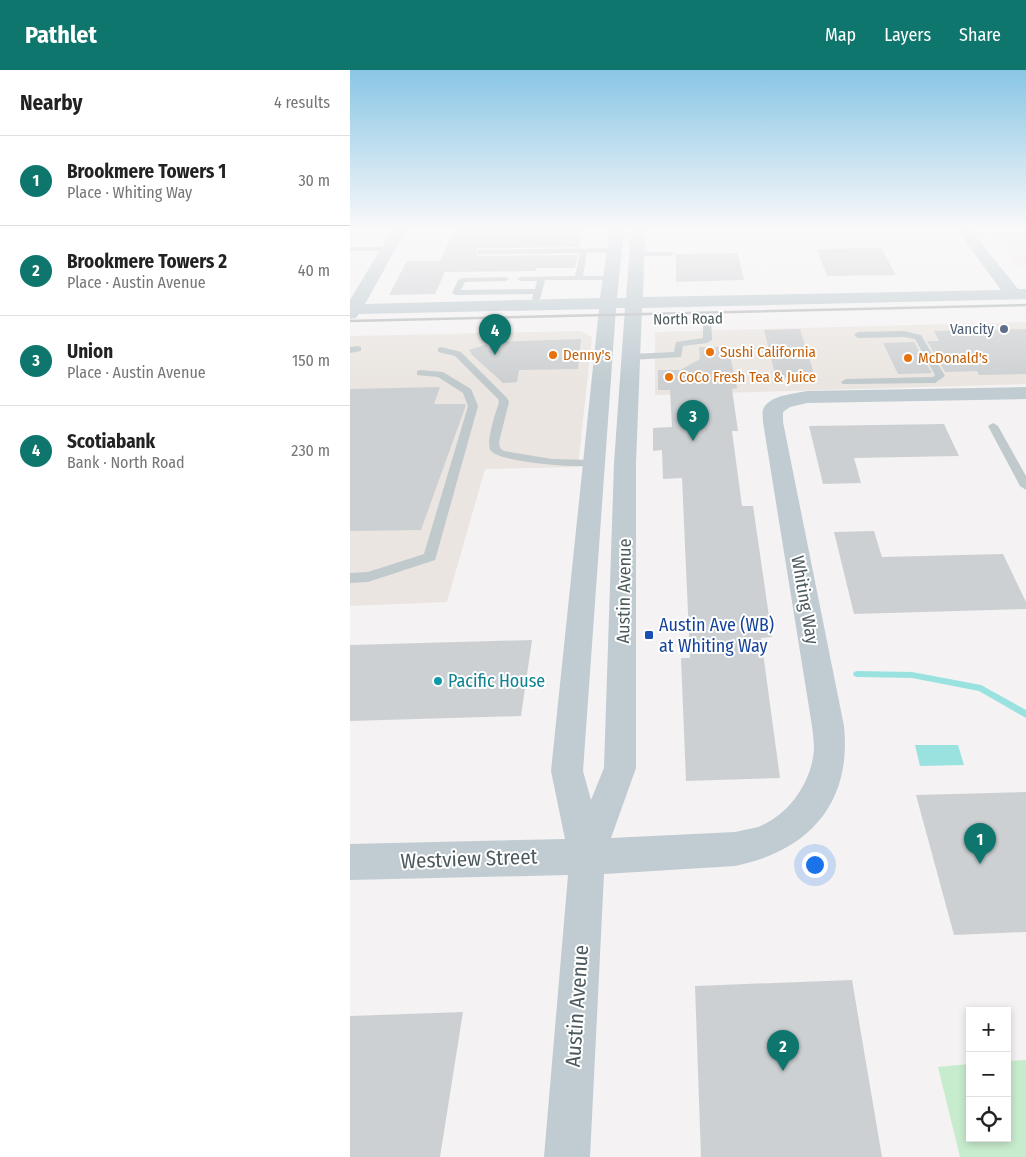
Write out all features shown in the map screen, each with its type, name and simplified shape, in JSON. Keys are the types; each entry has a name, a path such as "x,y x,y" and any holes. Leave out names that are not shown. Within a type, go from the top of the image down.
{"main road":[{"path":"353,311 369,281"},
{"name":"Austin Avenue","path":"587,856 567,771 593,463 602,315 611,281"},
{"name":"Austin Avenue","path":"567,1157 587,856 620,768 625,462 631,357 639,315 638,281"},
{"path":"1008,281 1019,294"},
{"name":"North Road","path":"353,311 453,300 536,299 602,315 639,315 1019,294"},
{"name":"North Road","path":"687,319 726,318"},
{"name":"Whiting Way","path":"587,856 735,849 755,845 771,839 799,818 812,803 822,786 830,750 828,726 773,422 772,414 776,407 789,400 807,397 1026,393"},
{"path":"593,463 625,462"},
{"name":"Westview Street","path":"350,862 587,856"}],"lane":[{"path":"453,300 462,281"},
{"path":"536,299 541,281"},
{"path":"631,357 678,355 679,344 682,342 707,340 707,319"},
{"path":"844,379 865,373 892,373 915,381 935,380 940,376 918,337 904,334 858,335"},
{"path":"441,350 458,354 502,398 504,402 494,442 495,449 501,454 552,462 593,463"},
{"path":"350,578 368,577 430,557 473,406 468,391 440,374 420,373"},
{"path":"993,426 1026,486"}],"shaded area":[{"path":"1026,322 1026,384 655,395 655,332"},
{"path":"581,331 592,337 578,467 485,469 447,602 350,606 350,336"}],"green space":[{"path":"1026,1060 1026,1157 960,1157 938,1067 966,1064 966,1142 1011,1142 1011,1061"}],"water":[{"path":"915,745 958,745 964,765 920,766"}],"building":[{"path":"397,281 441,281 435,294 389,295"},
{"path":"676,281 719,281 676,282"},
{"path":"800,329 815,377 776,378 764,330"},
{"path":"1026,329 1026,374 979,375 977,371 945,372 927,341 939,341 934,331"},
{"path":"581,339 578,369 519,370 517,382 503,383 469,350 494,342"},
{"name":"McDonald's","path":"914,342 932,373 898,374 883,343"},
{"path":"699,347 728,347 737,388 732,389 738,431 732,431 742,506 753,506 772,637 761,638 780,778 686,781 681,658 690,658 682,478 663,479 662,450 653,451 653,428 672,427 670,390 658,390 658,370 680,370 700,359"},
{"path":"440,387 434,404 466,405 421,530 350,531 350,389"},
{"path":"944,424 959,456 854,458 861,483 823,484 809,426"},
{"path":"874,531 882,557 1003,554 1026,602 1026,609 854,614 834,532"},
{"name":"Pacific House","path":"532,640 521,716 350,721 350,645"},
{"path":"1026,792 1026,932 954,935 916,795"},
{"path":"852,980 882,1157 701,1157 695,986"},
{"path":"463,1012 440,1157 350,1157 350,1016"}],"waterway":[{"path":"857,674 912,675 981,688 1026,714"}],"railway":[{"path":"350,321 1026,305"}],"place":[{"name":"Vancity","path":"1004,329"},
{"name":"Sushi California","path":"710,352"},
{"name":"Scotiabank","path":"495,355"},
{"name":"Denny's","path":"553,355"},
{"name":"McDonald's","path":"908,358"},
{"name":"CoCo Fresh Tea & Juice","path":"669,377"},
{"name":"Union","path":"693,441"},
{"name":"Austin Ave (WB) at Whiting Way","path":"649,635"},
{"name":"Pacific House","path":"438,681"},
{"name":"Brookmere Towers 1","path":"980,864"},
{"name":"Brookmere Towers 2","path":"783,1071"}]}
